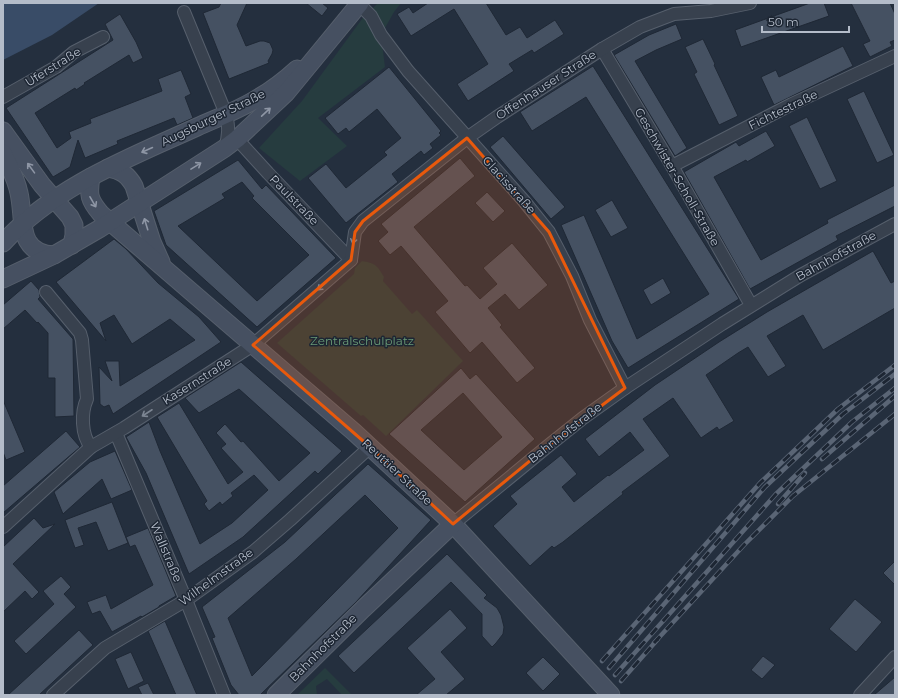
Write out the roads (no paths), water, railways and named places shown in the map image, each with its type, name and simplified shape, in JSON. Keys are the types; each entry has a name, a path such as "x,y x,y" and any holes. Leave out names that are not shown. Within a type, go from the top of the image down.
{"main road":[{"name":"Augsburger Straße","path":"140,204 231,143 286,93 360,3"},
{"name":"Augsburger Straße","path":"108,168 257,99 279,83 328,41"},
{"path":"3,131 74,225 72,245"},
{"path":"3,153 15,177 19,194 22,223 26,238 36,250 45,254 54,254"},
{"path":"3,243 22,223 76,184 108,168 116,169 122,172 131,180 134,186 140,204 72,245 3,278"},
{"path":"91,177 88,190 90,198 93,205 110,222"},
{"name":"Reuttier Straße","path":"140,204 152,242 165,269"},
{"name":"Reuttier Straße","path":"110,222 370,447 453,524 611,695"},
{"name":"Bahnhofstraße","path":"276,695 363,609 453,524"}],"street":[{"name":"Glacisstraße","path":"360,3 371,16 381,36 408,72 524,201 549,232 572,276 590,320 625,388"},
{"name":"Offenhauser Straße","path":"352,260 355,232 366,218 467,138 497,117 640,27 674,14 711,11 750,3"},
{"path":"184,12 226,114 231,143"},
{"name":"Uferstraße","path":"3,97 56,67 74,52 103,37"},
{"name":"Geschwister-Scholl-Straße","path":"602,50 672,166 751,305"},
{"name":"Fichtestraße","path":"672,166 792,104 895,56"},
{"name":"Paulstraße","path":"231,143 268,173 352,260"},
{"name":"Bahnhofstraße","path":"453,524 583,418 625,388 751,305 801,275 895,224"},
{"name":"Kasernstraße","path":"3,527 91,447 116,433 253,345 352,260"},
{"path":"46,292 80,333 82,340 86,399 83,406 84,425 87,442 91,447"},
{"name":"Wallstraße","path":"116,433 224,695"},
{"name":"Wilhelmstraße","path":"53,695 105,648 186,600 252,552 290,520 370,447"},
{"path":"860,695 895,657"}],"water":[{"path":"3,3 99,3 52,35 3,60"}],"railway":[{"path":"602,661 760,483 838,409 895,365"},
{"path":"609,668 765,487 843,414 895,374"},
{"path":"615,675 776,494 852,422 895,388"},
{"path":"822,459 895,396"},
{"path":"654,643 744,545 793,496 895,414"},
{"path":"778,504 805,473"},
{"path":"621,681 658,639"}],"park label":[{"name":"Zentralschulplatz","path":"362,341"}]}
